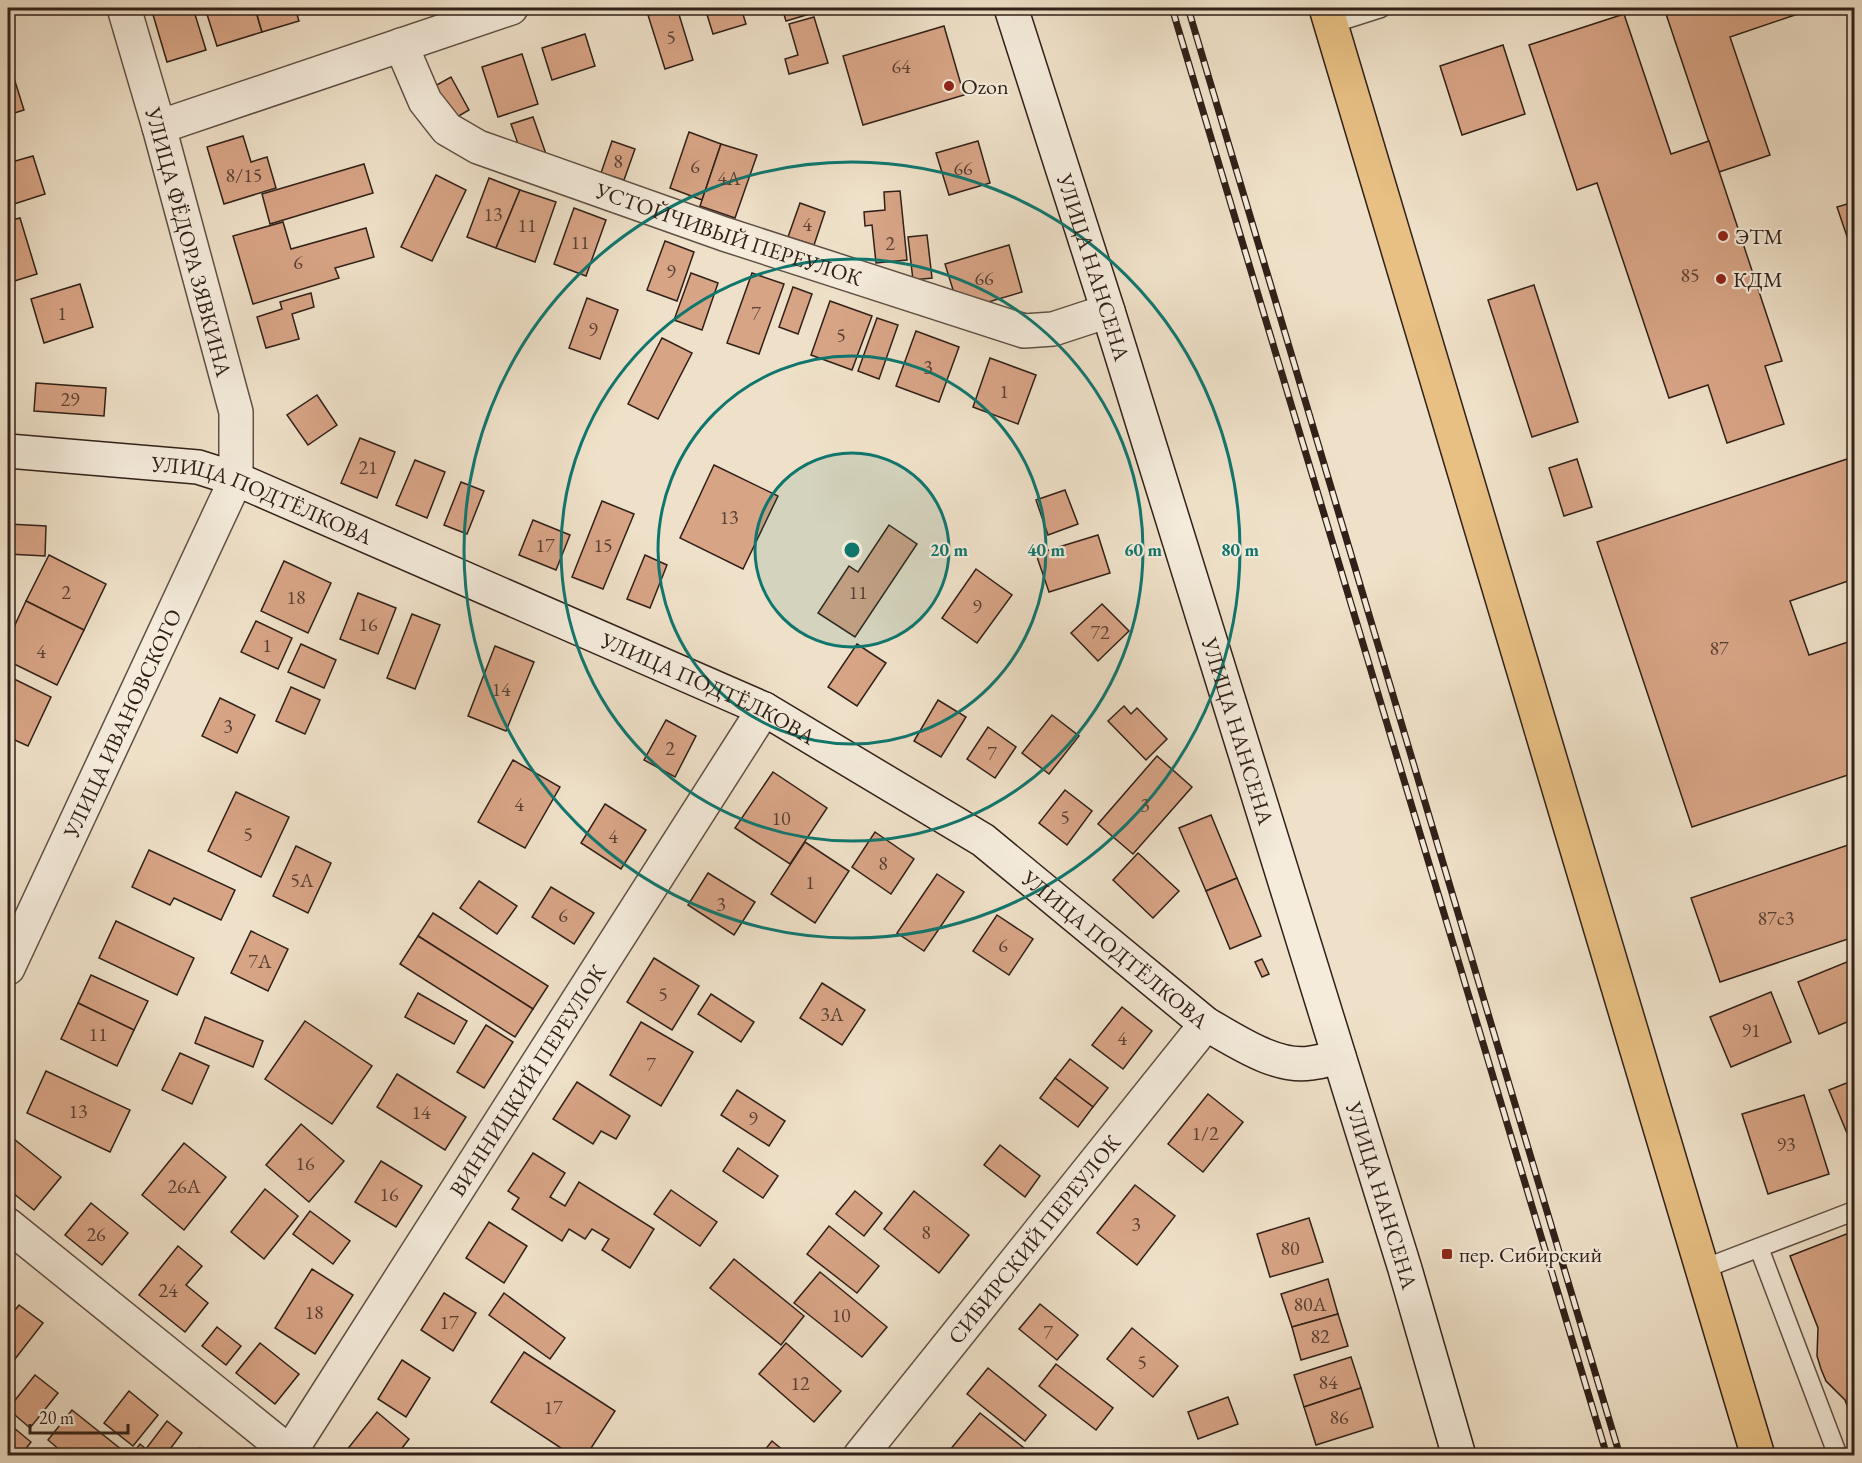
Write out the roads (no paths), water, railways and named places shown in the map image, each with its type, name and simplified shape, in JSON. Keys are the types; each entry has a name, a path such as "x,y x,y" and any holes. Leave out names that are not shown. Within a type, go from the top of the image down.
{"main road":[{"path":"1329,16 1758,1455"}],"street":[{"name":"УЛИЦА ФЁДОРА ЗЯВКИНА","path":"124,8 236,412 236,479"},
{"path":"159,128 511,8"},
{"name":"УЛИЦА НАНСЕНА","path":"1011,8 1108,311 1405,1269 1459,1455"},
{"name":"УСТОЙЧИВЫЙ ПЕРЕУЛОК","path":"401,45 425,101 447,129 478,147 724,234 1024,331 1053,329 1108,311"},
{"name":"УЛИЦА ПОДТЁЛКОВА","path":"8,451 198,467 236,479 764,709 983,840 1206,1024 1245,1046 1278,1060 1309,1064 1339,1056"},
{"name":"УЛИЦА ИВАНОВСКОГО","path":"8,968 236,479"},
{"name":"ВИННИЦКИЙ ПЕРЕУЛОК","path":"292,1454 764,709"},
{"name":"СИБИРСКИЙ ПЕРЕУЛОК","path":"860,1455 1206,1024"},
{"path":"8,1225 292,1454"}],"lane":[{"path":"1329,16 1381,8"},
{"path":"1703,1269 1854,1211"},
{"path":"1759,1248 1838,1455"}],"railway":[{"path":"1172,8 1607,1456"},
{"path":"1188,8 1620,1456"}],"place":[{"name":"Ozon","path":"949,86"},
{"name":"ЭТМ","path":"1723,236"},
{"name":"КДМ","path":"1721,279"},
{"name":"пер. Сибирский","path":"1447,1254"}]}
